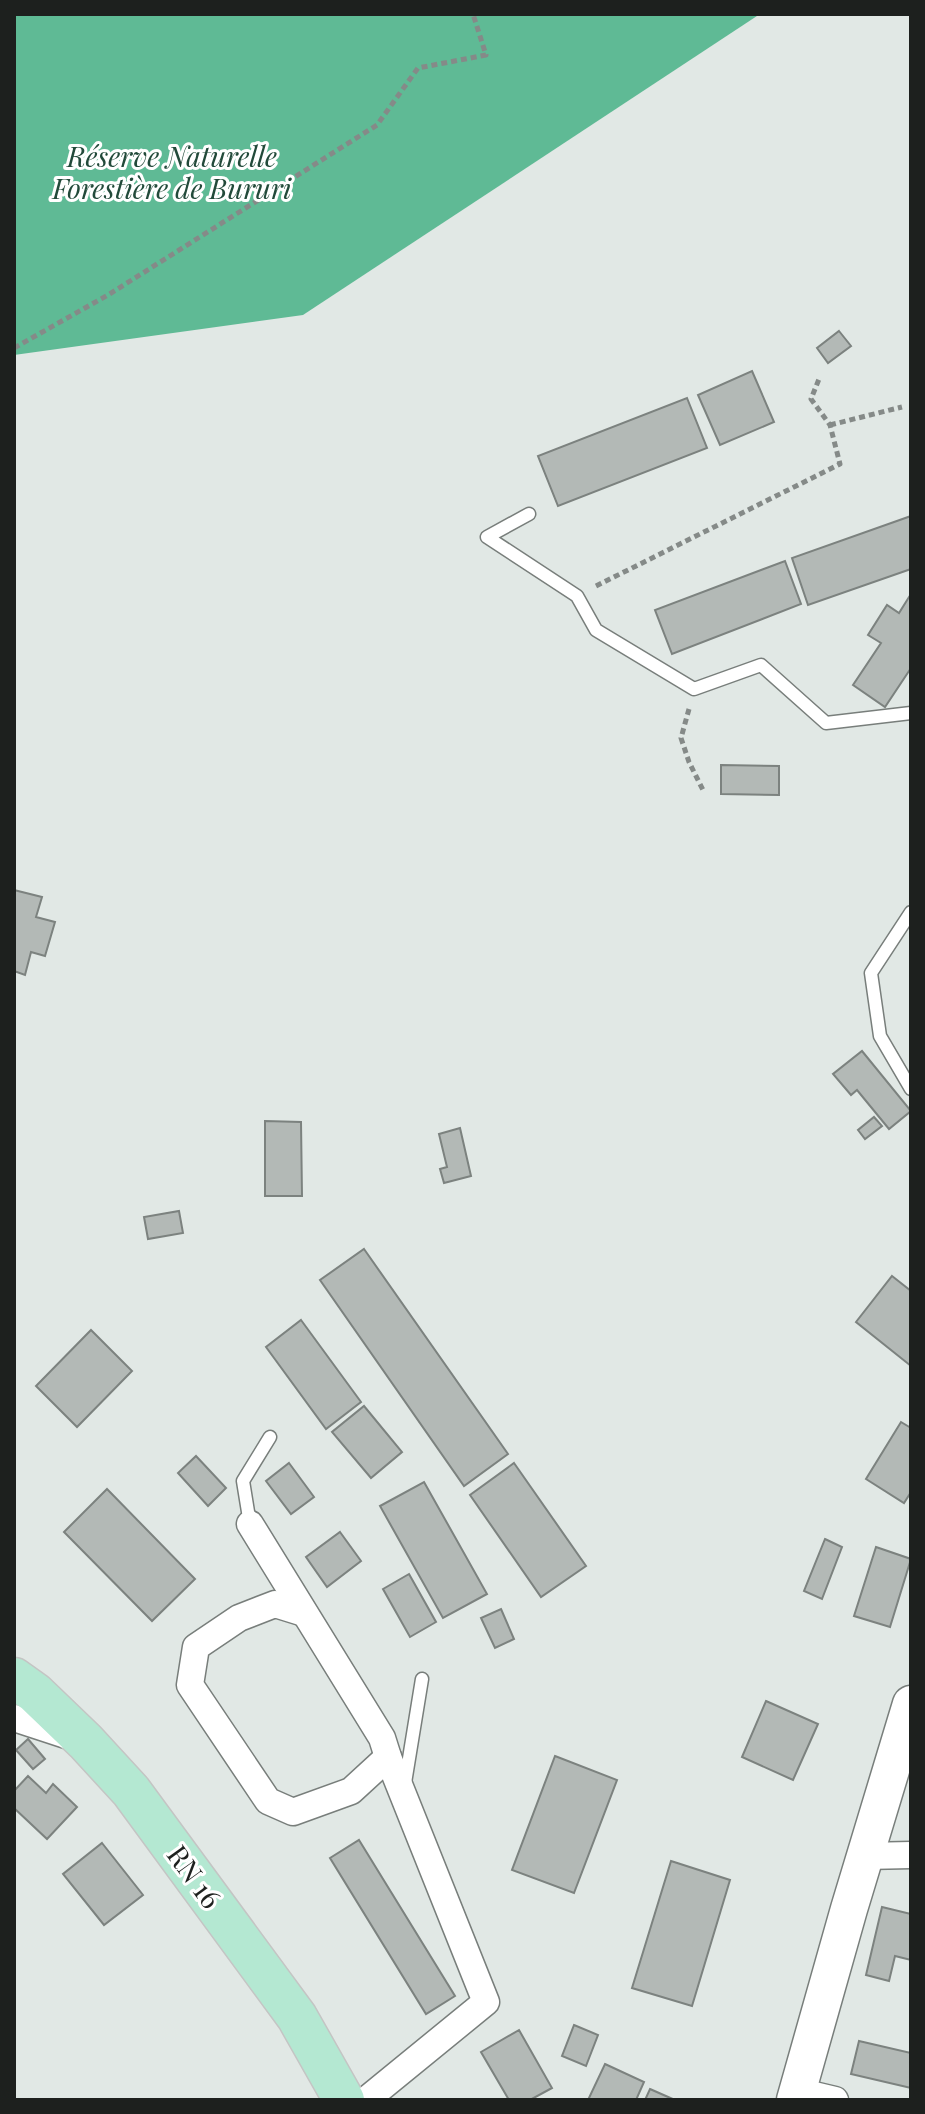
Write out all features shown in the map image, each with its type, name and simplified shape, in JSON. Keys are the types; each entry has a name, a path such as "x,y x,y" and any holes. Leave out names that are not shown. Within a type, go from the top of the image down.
{"main road":[{"name":"RN 16","path":"14,1678 35,1693 86,1742 131,1791 297,2017 344,2100"}],"street":[{"path":"250,1524 382,1738 486,2002 366,2100"},
{"path":"304,1613 275,1604 239,1618 196,1647 190,1685 268,1801 293,1812 351,1791 388,1757"},
{"path":"835,2100 796,2096 911,1704"},
{"path":"14,1718 86,1742"},
{"path":"865,1856 911,1855"}],"lane":[{"path":"529,514 487,537 577,596 596,630 694,689 761,665 826,723 911,713"},
{"path":"911,912 871,973 880,1036 911,1089"},
{"path":"250,1524 243,1481 270,1437"},
{"path":"403,1794 422,1679"}],"path":[{"path":"14,348 108,295 377,125 418,68 486,55 473,14"},
{"path":"577,596 840,464 830,425 811,399 819,379"},
{"path":"830,425 902,407"},
{"path":"694,689 681,738 703,790"}],"green space":[{"name":"Réserve Naturelle Forestière de Bururi","path":"14,14 760,14 303,315 14,355"}],"building":[{"path":"839,331 851,346 828,363 817,348"},
{"path":"752,371 774,422 720,445 698,395"},
{"path":"687,398 707,448 558,506 538,456"},
{"path":"911,516 911,569 808,605 792,558"},
{"path":"785,561 801,604 672,654 655,610"},
{"path":"909,597 911,668 885,707 853,685 881,643 868,635 887,605 899,613"},
{"path":"721,765 779,766 779,795 721,794"},
{"path":"14,890 42,897 36,917 55,922 45,956 31,952 25,975 14,971"},
{"path":"862,1051 911,1111 889,1129 857,1090 851,1095 833,1074"},
{"path":"874,1117 882,1126 865,1139 858,1130"},
{"path":"265,1121 301,1122 302,1196 265,1196"},
{"path":"460,1128 471,1176 444,1183 440,1169 447,1167 439,1134"},
{"path":"179,1211 183,1233 148,1239 144,1217"},
{"path":"364,1249 508,1454 464,1486 320,1280"},
{"path":"892,1276 911,1291 911,1366 856,1322"},
{"path":"301,1320 361,1402 326,1429 266,1347"},
{"path":"91,1330 132,1371 77,1427 36,1386"},
{"path":"364,1406 402,1452 371,1478 332,1432"},
{"path":"901,1422 911,1428 911,1492 904,1503 866,1479"},
{"path":"196,1456 226,1488 208,1506 178,1473"},
{"path":"289,1463 314,1497 291,1514 266,1481"},
{"path":"514,1463 586,1566 541,1597 470,1495"},
{"path":"424,1482 487,1594 443,1618 380,1506"},
{"path":"107,1489 195,1579 152,1621 64,1532"},
{"path":"340,1532 361,1561 327,1587 306,1557"},
{"path":"825,1539 842,1547 822,1599 804,1591"},
{"path":"876,1547 911,1559 890,1627 854,1616"},
{"path":"409,1574 436,1622 410,1637 383,1589"},
{"path":"501,1609 514,1639 495,1648 481,1618"},
{"path":"766,1701 818,1724 793,1780 742,1757"},
{"path":"28,1739 45,1759 33,1769 16,1750"},
{"path":"555,1756 617,1780 574,1893 512,1870"},
{"path":"28,1776 46,1793 53,1784 77,1807 47,1839 14,1808 14,1791"},
{"path":"359,1840 455,1996 426,2014 330,1858"},
{"path":"102,1843 143,1895 104,1925 63,1874"},
{"path":"671,1861 730,1880 692,2006 632,1988"},
{"path":"882,1907 911,1914 911,1960 895,1956 889,1981 866,1975"},
{"path":"574,2025 598,2035 586,2066 562,2056"},
{"path":"519,2030 552,2088 530,2100 509,2100 481,2052"},
{"path":"859,2041 911,2053 911,2088 851,2074"},
{"path":"605,2064 644,2082 636,2100 588,2100"},
{"path":"650,2089 675,2100 645,2100"}]}
